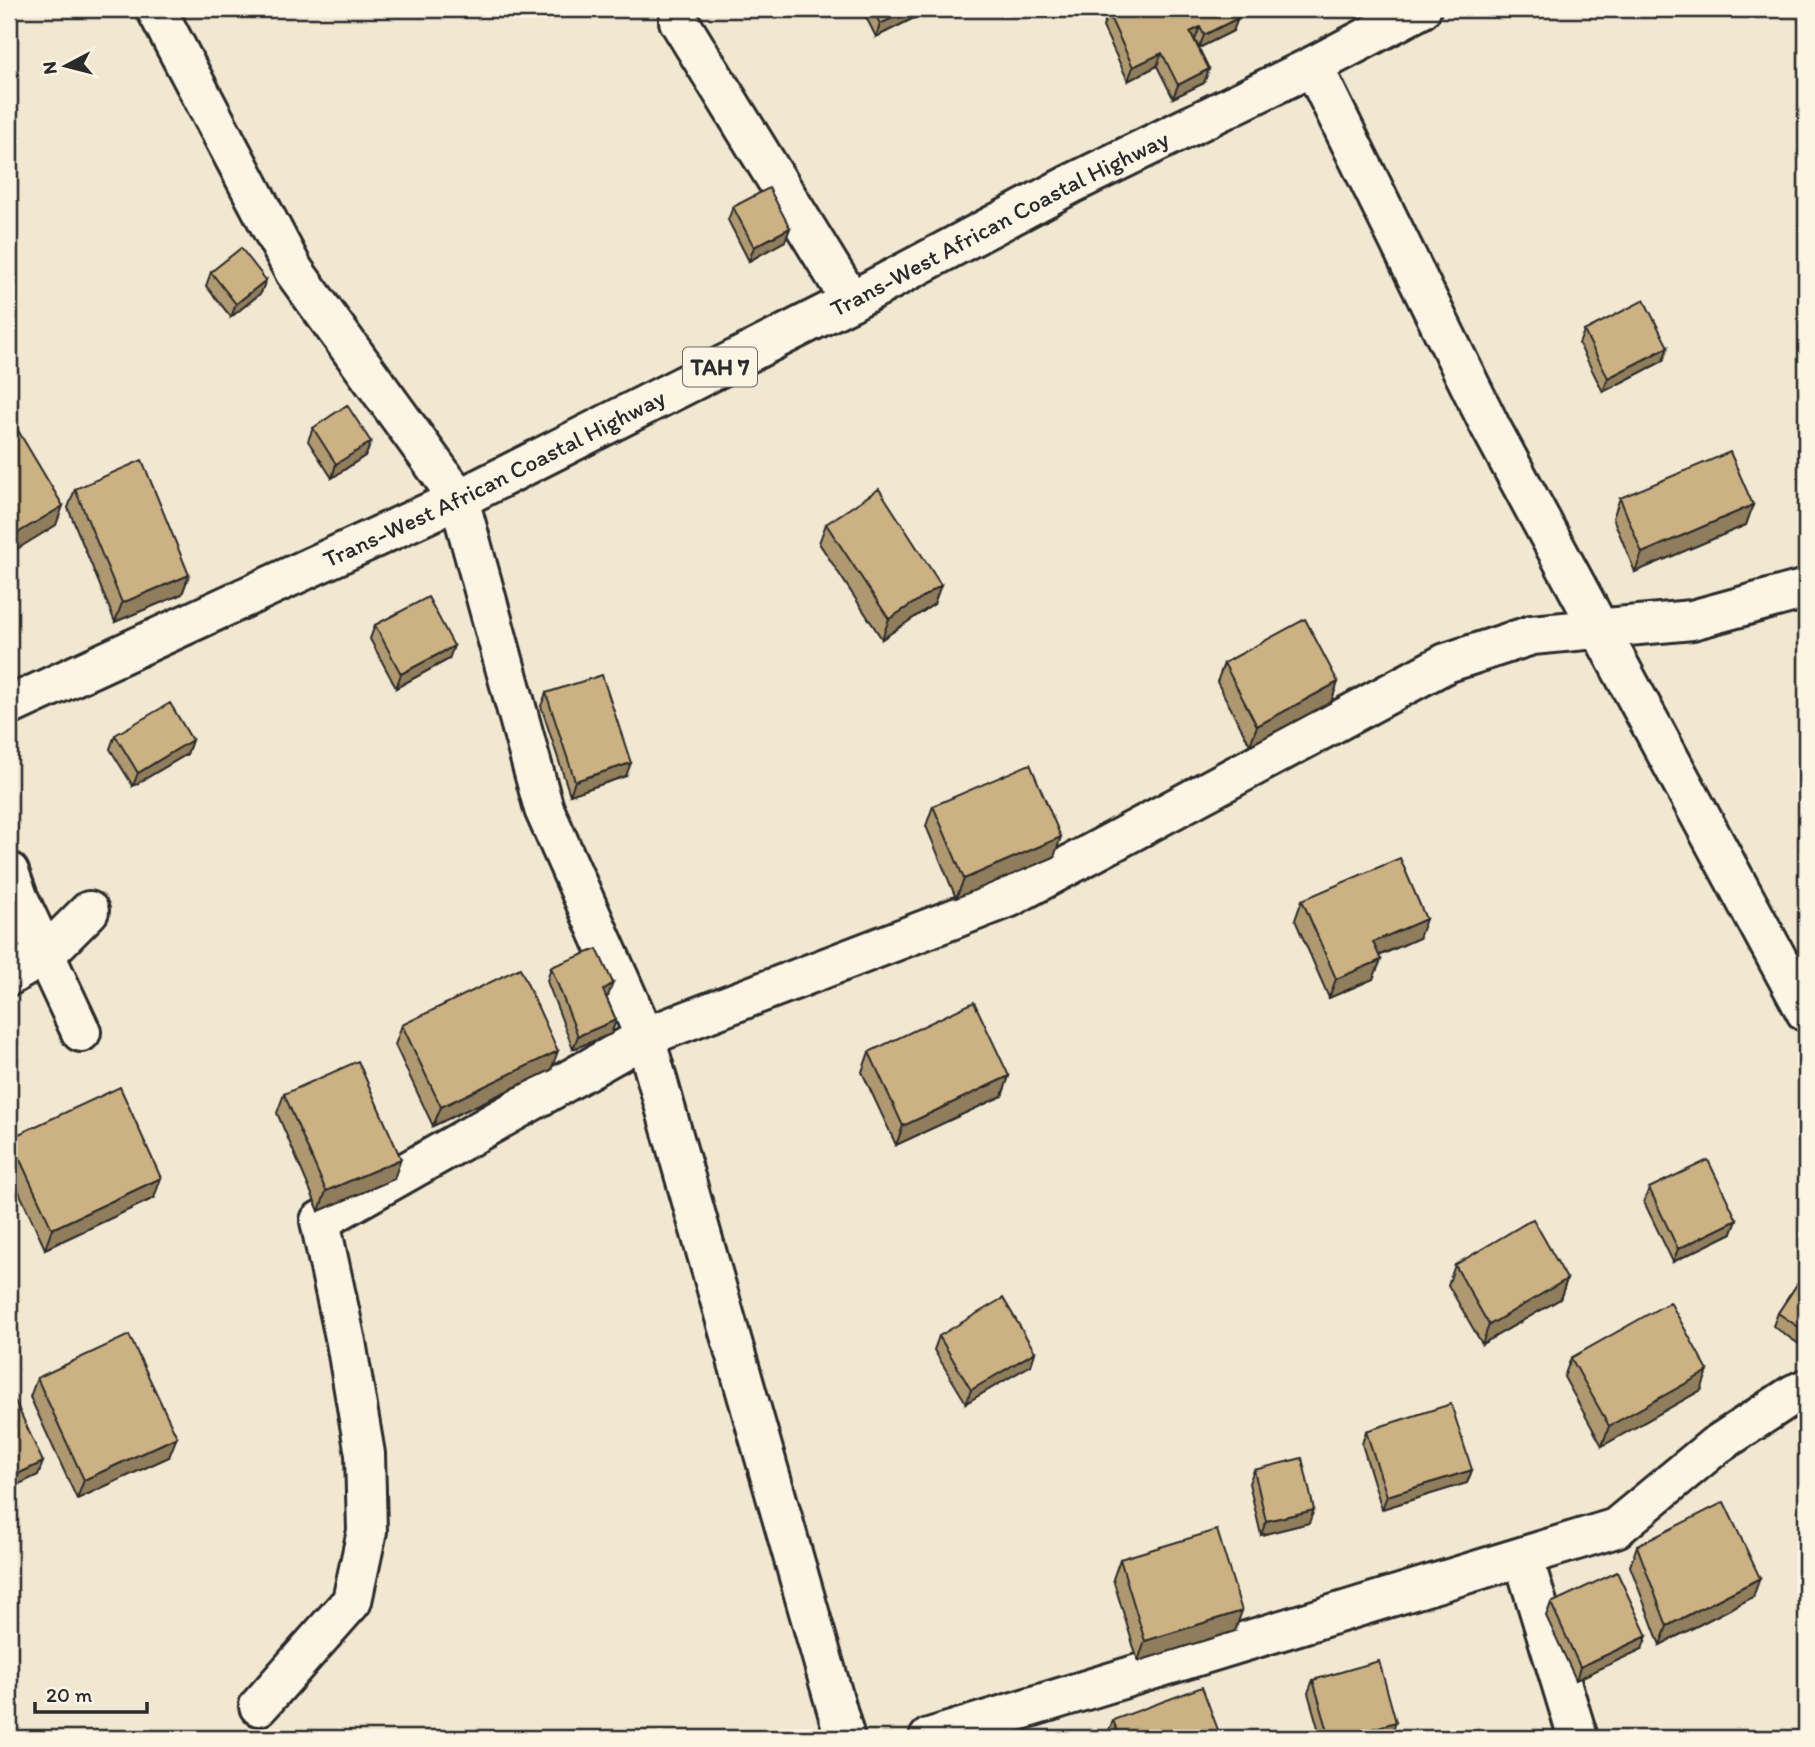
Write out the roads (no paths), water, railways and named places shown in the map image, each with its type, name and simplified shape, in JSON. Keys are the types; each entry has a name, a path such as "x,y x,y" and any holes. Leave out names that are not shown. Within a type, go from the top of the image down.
{"main road":[{"path":"156,9 294,271 459,499 544,809 645,1037 845,1738"},
{"name":"Trans-West African Coastal Highway","path":"9,706 459,499 851,301 1071,184 1313,66 1421,9"},
{"path":"679,21 851,301"},
{"path":"1313,66 1490,426 1806,1012"},
{"path":"259,1706 352,1601 366,1531 365,1454 346,1342 320,1222 645,1037 1008,898 1446,663 1532,635 1692,620 1806,589"},
{"path":"9,872 81,1032"},
{"path":"9,976 45,955 89,911"},
{"path":"929,1738 1616,1528 1715,1446 1794,1394 1806,1389"},
{"path":"1522,1557 1578,1738"}]}
